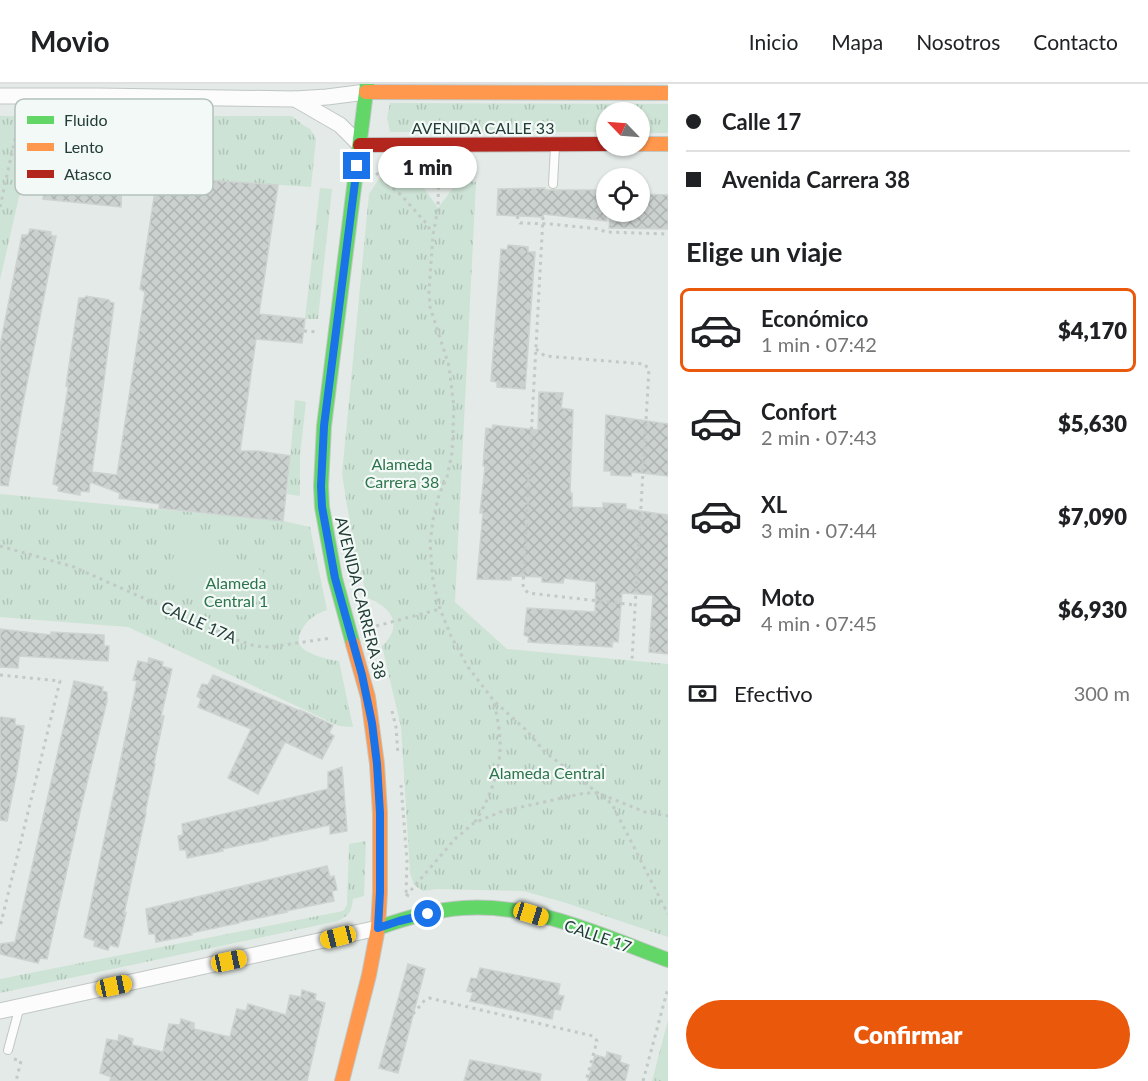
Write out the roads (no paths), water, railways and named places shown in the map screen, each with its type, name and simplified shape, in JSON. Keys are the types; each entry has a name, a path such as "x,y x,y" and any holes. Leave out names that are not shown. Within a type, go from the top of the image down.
{"main road":[{"path":"367,88 668,93"},
{"name":"AVENIDA CARRERA 38","path":"342,1081 369,975 378,928 380,822 377,764 368,697 335,578 322,507 321,486 324,426 367,88"},
{"name":"AVENIDA CALLE 33","path":"360,145 596,144"},
{"path":"650,144 668,144"},
{"name":"CALLE 17","path":"378,928 399,921 464,908 495,909 531,914 585,930 668,960"}],"street":[{"path":"0,96 295,99 327,97 367,88"},
{"path":"295,99 340,125 360,145"},
{"name":"CALLE 17","path":"0,1011 378,928"}],"lane":[{"path":"553,184 555,145"},
{"path":"8,1050 20,1006"}],"park label":[{"name":"Alameda Carrera 38","path":"402,473"},
{"name":"Alameda Central 1","path":"236,592"},
{"name":"Alameda Central","path":"547,773"}]}
